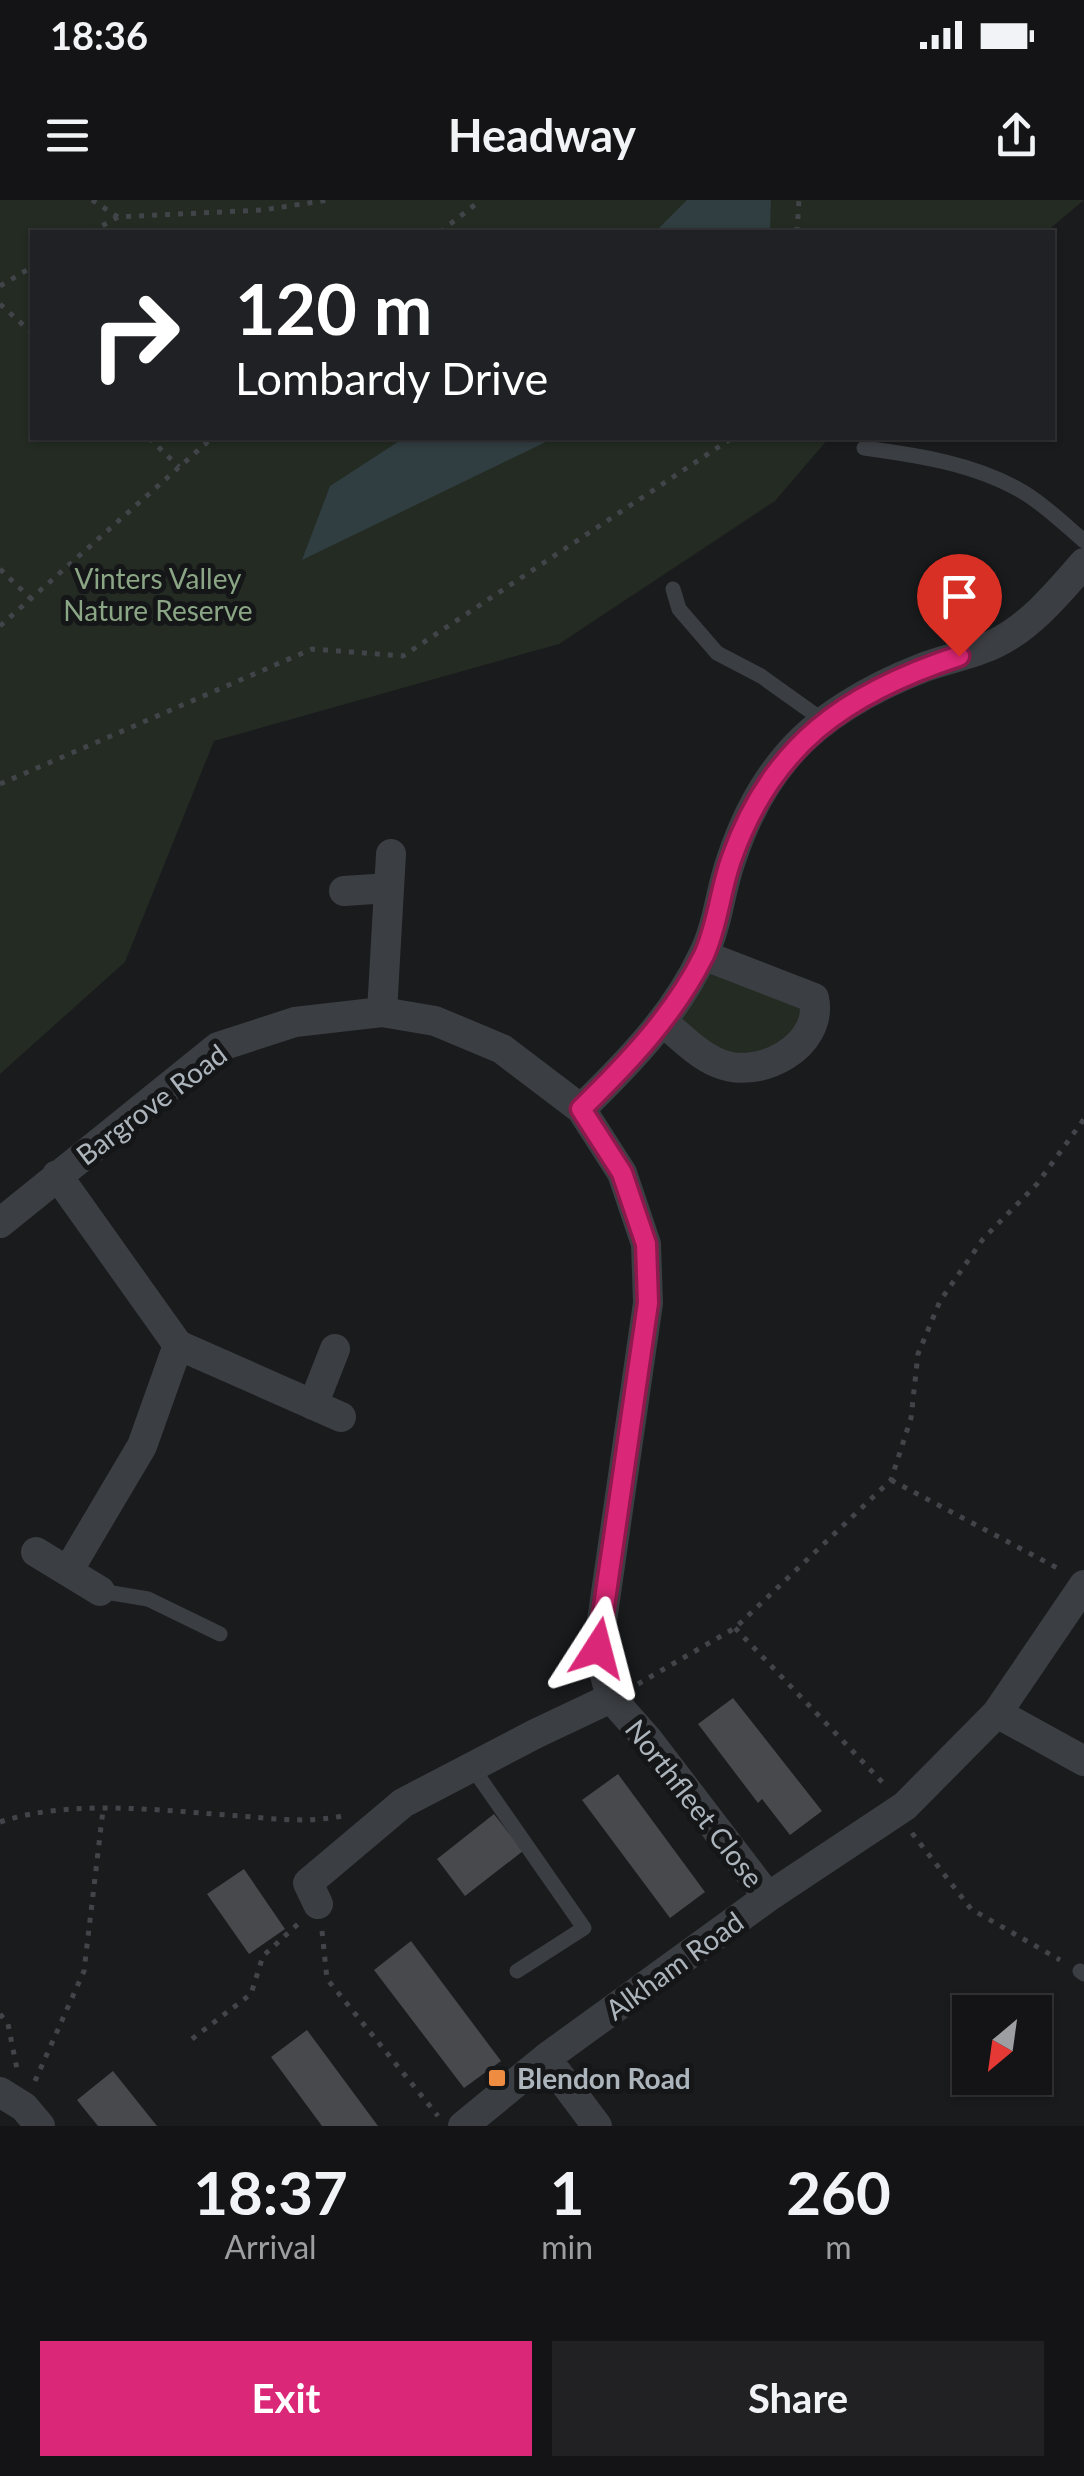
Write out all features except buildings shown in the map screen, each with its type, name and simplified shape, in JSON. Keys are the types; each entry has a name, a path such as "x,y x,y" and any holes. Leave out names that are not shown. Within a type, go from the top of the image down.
{"street":[{"path":"581,1109 662,1022 703,956 730,862 754,804 785,758 824,721 921,668 996,644 1048,604 1084,564"},
{"path":"382,1012 391,854"},
{"path":"344,891 389,888"},
{"path":"662,1022 720,1064 743,1069 768,1062 808,1038 818,1016 814,998 703,956"},
{"name":"Bargrove Road","path":"0,1223 218,1048 295,1022 382,1012 435,1021 502,1050 581,1109 622,1173 646,1244 646,1320 598,1648 611,1698"},
{"path":"58,1175 178,1345 341,1417"},
{"path":"68,1572 142,1446 178,1345"},
{"path":"313,1404 336,1349"},
{"path":"36,1552 100,1591"},
{"name":"Alkham Road","path":"464,2126 546,2058 768,1897 901,1809 997,1713 1075,1579"},
{"name":"Northfleet Close","path":"318,1904 308,1883 403,1803 611,1698 649,1741 768,1897"},
{"path":"997,1713 1084,1761"},
{"path":"546,2058 597,2126"}],"lane":[{"path":"864,448 910,454 998,480 1027,494 1084,541"},
{"path":"673,589 680,609 716,653 761,676 824,721"},
{"path":"100,1591 148,1598 220,1634"},
{"path":"472,1767 584,1928 517,1971"}],"path":[{"path":"92,200 118,217"},
{"path":"95,230 118,217 263,210 328,200"},
{"path":"442,230 480,200"},
{"path":"798,230 799,200"},
{"path":"0,286 30,267"},
{"path":"0,304 30,331"},
{"path":"150,440 179,467"},
{"path":"0,626 210,440"},
{"path":"0,784 312,649 403,656 729,440"},
{"path":"0,569 31,599"},
{"path":"611,1698 735,1628 890,1480 912,1418 918,1354 940,1301 983,1239 1037,1184 1084,1119"},
{"path":"890,1480 1075,1579"},
{"path":"735,1628 901,1809 971,1910 1082,1972"},
{"path":"0,1822 60,1809 316,1821 350,1814"},
{"path":"21,2108 84,1971 103,1810"},
{"path":"192,2039 251,1994 263,1956 318,1904"},
{"path":"318,1904 328,1980 446,2126"},
{"path":"0,2014 8,2024 21,2108"}],"green space":[{"name":"Vinters Valley Nature Reserve","path":"0,200 1084,200 1048,230 30,230 30,440 827,440 775,501 559,644 214,741 125,962 0,1074"},
{"path":"703,955 818,1016 743,1069 662,1021"}],"shaded area":[{"path":"687,200 771,200 770,230 657,230"},
{"path":"401,440 550,440 302,560 330,486"}],"place":[{"name":"Blendon Road","path":"497,2078"}],"route":[{"path":"598,1648 648,1303 646,1244 622,1173 581,1109 662,1022 703,956 730,862 754,804 785,758 824,721 868,694 921,668 959,656"}]}
